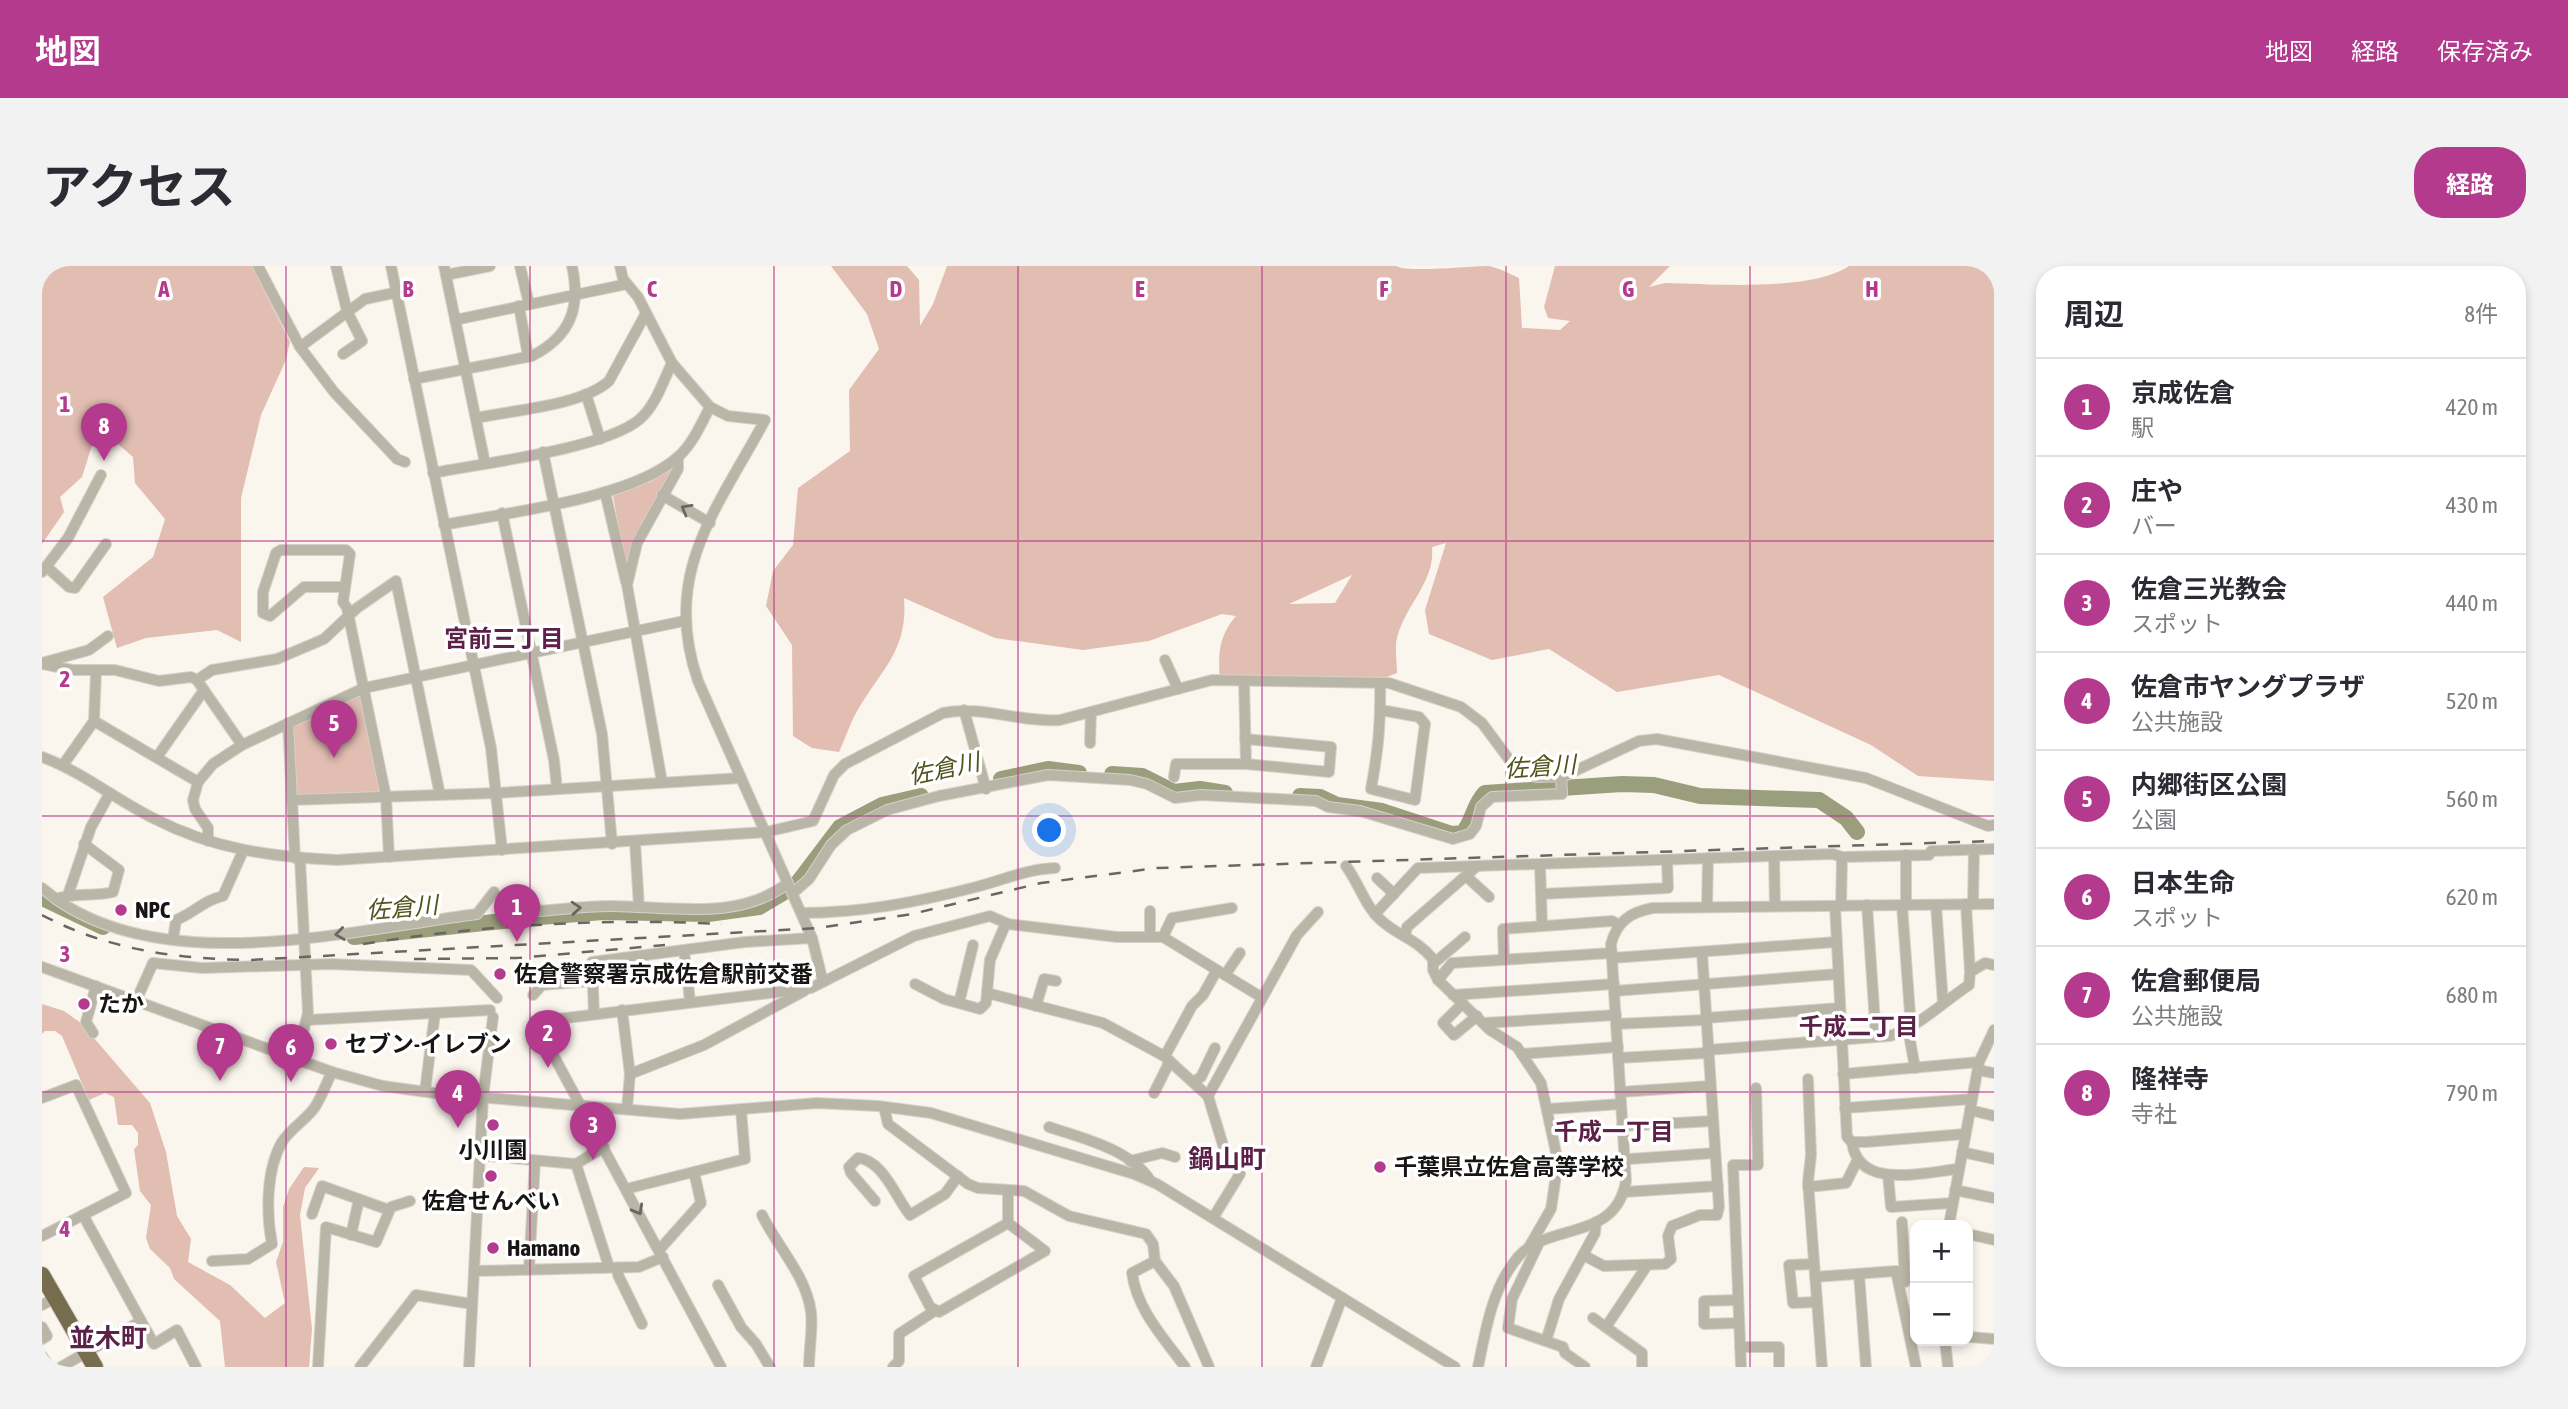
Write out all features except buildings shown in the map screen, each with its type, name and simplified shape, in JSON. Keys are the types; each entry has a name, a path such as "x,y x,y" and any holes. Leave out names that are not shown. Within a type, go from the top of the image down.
{"highway":[{"path":"42,1275 48,1301 95,1367"}],"street":[{"path":"258,266 300,347 334,392 397,458 405,462"},
{"path":"336,266 347,311 362,341 343,354"},
{"path":"391,266 394,293 474,664 497,793 502,850"},
{"path":"485,463 445,271 490,266"},
{"path":"520,266 528,356"},
{"path":"414,379 528,356 545,349 564,332 573,314 576,295 572,266"},
{"path":"624,267 627,284 646,313 672,363 710,407 728,416 765,421 710,523 689,569 684,621 691,661 698,681 812,938 823,982"},
{"path":"456,320 627,284"},
{"path":"300,347 365,299 394,293"},
{"path":"476,418 586,394 609,381 646,313"},
{"path":"433,473 613,436 642,418 672,363"},
{"path":"586,394 600,439"},
{"path":"444,525 638,483 678,457 691,442 710,407"},
{"path":"543,452 602,734 612,844"},
{"path":"627,584 637,543 678,469 678,457"},
{"path":"101,475 68,538 45,570 69,587 75,588 106,544"},
{"path":"605,492 627,584 662,782"},
{"path":"662,495 710,523"},
{"path":"502,513 554,760 557,789"},
{"path":"345,587 304,587 270,616 263,613 264,592 276,552 346,550 350,554 343,601 349,617 386,797 389,857"},
{"path":"157,757 200,685 222,668 277,659 324,639 396,581 440,795"},
{"path":"208,841 208,828 195,809 193,800 198,782 221,757 288,723 364,688 684,621"},
{"path":"42,663 89,650 108,636"},
{"path":"1165,660 1178,689"},
{"path":"42,663 96,672 115,670 159,681 191,677 200,685 242,745"},
{"path":"63,765 94,721 96,672"},
{"path":"42,757 63,765 154,819 208,841 243,851 298,858 389,857 766,832 813,821 834,775 845,764 943,713 964,710 1041,722 1091,712 1212,680 1380,683 1405,687 1461,707 1482,723 1514,766 1536,777 1561,776 1639,741 1657,739 1866,778 1988,826 1994,825"},
{"path":"1244,681 1246,764"},
{"path":"1380,683 1381,710 1382,728 1371,789 1415,800 1425,724 1419,717 1381,710"},
{"path":"964,710 985,783"},
{"path":"1090,743 1091,712"},
{"path":"94,721 198,782"},
{"path":"288,723 308,1020 296,1059"},
{"path":"1174,777 1176,764 1246,764 1329,772 1331,747 1245,738"},
{"path":"515,892 540,911 639,907 733,908 765,899 809,879 831,845 847,830 887,810 985,783 1048,775 1130,780 1147,784 1175,798 1200,795 1316,802 1344,811 1360,811 1453,839 1462,839 1470,834 1476,826 1481,807 1492,797 1562,794 1561,776"},
{"path":"292,800 497,793 741,778"},
{"path":"68,895 84,844 110,793"},
{"path":"635,842 639,907"},
{"path":"56,899 68,895 100,895 113,892 120,870 84,844"},
{"path":"1522,1054 1707,1051 1876,1037 1910,1028 1969,985 1969,904 1974,849"},
{"path":"1375,914 1418,868 1833,854 1842,857 1906,855 1994,849"},
{"path":"173,940 176,920 193,913 205,900 223,896 243,851"},
{"path":"1906,855 1904,905 1910,1028 1915,1068"},
{"path":"1774,856 1775,906"},
{"path":"1808,1187 1846,1183 1857,1161 1852,1142 1847,1137 1836,942 1842,857"},
{"path":"1707,907 1708,858"},
{"path":"1541,894 1668,888 1667,860"},
{"path":"1539,864 1542,925"},
{"path":"1346,866 1375,914 1418,942 1433,964 1438,980 1480,1020 1522,1054 1541,1083 1558,1164 1551,1209 1528,1247 1535,1247"},
{"path":"1405,936 1407,927 1477,866"},
{"path":"801,913 843,913 893,905 976,887 1035,869 1055,868"},
{"path":"1466,876 1489,897"},
{"path":"1377,878 1394,894"},
{"path":"42,888 68,908 114,926 173,940 221,942 303,937 477,914 495,892"},
{"path":"1478,1367 1494,1298 1518,1258 1535,1247 1596,1222 1618,1205 1624,1192 1612,955 1614,935 1619,925 1635,911 1653,908 1994,904"},
{"path":"1867,905 1876,1037"},
{"path":"1937,905 1943,1003"},
{"path":"1163,937 1172,918 1232,908"},
{"path":"1150,911 1150,937"},
{"path":"1208,1096 1297,935 1318,912"},
{"path":"630,1074 704,1045 808,988 914,936 982,916 990,916 1006,923 1117,937 1163,937 1261,997"},
{"path":"1504,959 1503,929 1612,920 1619,925"},
{"path":"915,984 980,1009 986,1003 990,960 1006,923"},
{"path":"1433,964 1465,937"},
{"path":"594,1014 593,962 812,938"},
{"path":"1438,980 1451,963 1702,952 1836,942"},
{"path":"959,1003 973,945"},
{"path":"684,950 690,1001"},
{"path":"1583,1255 1604,1266 1646,1267 1665,1264 1671,1259 1668,1236 1672,1226 1700,1215 1717,1215 1718,1186 1702,952"},
{"path":"1154,1093 1192,1006 1240,953"},
{"path":"136,1001 153,963 202,968 306,967 331,964 471,970 497,998"},
{"path":"1970,972 1985,963 1994,965"},
{"path":"42,967 332,1072 383,1086 680,1114 817,1103 931,1113 1150,1181 1450,1366"},
{"path":"1452,995 1703,985 1838,974"},
{"path":"1036,1006 1044,979 1056,981"},
{"path":"533,995 542,985 592,981"},
{"path":"93,1033 86,1022 96,986"},
{"path":"721,1367 537,1019 550,1020 808,988"},
{"path":"988,993 1103,1023 1167,1059 1208,1096 1226,1154 1240,1174 1213,1218"},
{"path":"1463,1003 1444,1023 1454,1035 1480,1020 1705,1019 1840,1008"},
{"path":"622,1010 630,1074 627,1109"},
{"path":"308,1020 435,1013 491,1013 479,1155 469,1367"},
{"path":"425,1091 435,1013"},
{"path":"1950,1220 1978,1066 1993,1032"},
{"path":"1193,1082 1200,1077 1215,1048"},
{"path":"1843,1074 1978,1066 1994,1073"},
{"path":"212,1261 248,1259 272,1244 268,1222 271,1174 278,1152 291,1130 314,1108 332,1072"},
{"path":"1808,1079 1811,1155 1808,1187 1822,1367"},
{"path":"42,1098 76,1085 126,1193 42,1236"},
{"path":"1620,1092 1710,1086"},
{"path":"1741,1367 1733,1165 1758,1165 1756,1088"},
{"path":"1548,1109 1621,1104"},
{"path":"1845,1108 1971,1105 1994,1116"},
{"path":"884,1107 888,1124 958,1177 978,1188 1008,1190 1036,1196 1069,1216 1146,1234 1153,1244 1155,1261 1174,1286 1209,1367"},
{"path":"626,1189 745,1159 741,1109"},
{"path":"1622,1126 1712,1121"},
{"path":"1049,1127 1101,1145 1143,1169 1150,1181"},
{"path":"1852,1142 1965,1134"},
{"path":"479,1155 576,1164 604,1147"},
{"path":"1962,1152 1994,1159"},
{"path":"1130,1161 1162,1153 1175,1157"},
{"path":"1558,1164 1715,1153"},
{"path":"875,1201 849,1167 858,1158 864,1159 892,1185 910,1215 945,1194 958,1177"},
{"path":"529,1269 536,1160"},
{"path":"1857,1161 1879,1175 1959,1169"},
{"path":"576,1164 614,1267 642,1324"},
{"path":"856,1179 865,1177 876,1169"},
{"path":"474,1271 639,1267 661,1253 701,1203 694,1172"},
{"path":"1888,1175 1891,1207 1952,1203"},
{"path":"312,1214 322,1186 389,1210"},
{"path":"1624,1192 1718,1186"},
{"path":"1008,1190 1008,1223"},
{"path":"1955,1190 1994,1198"},
{"path":"351,1235 359,1199"},
{"path":"318,1367 326,1227 376,1242 389,1210 400,1203 410,1201"},
{"path":"83,1215 154,1344 177,1330 196,1367"},
{"path":"762,1215 774,1239 785,1249 811,1312 809,1367"},
{"path":"1546,1340 1559,1299 1595,1233 1596,1222"},
{"path":"1902,1222 1903,1274 1910,1306"},
{"path":"1008,1223 1045,1251 939,1312 930,1307 914,1276 1008,1223"},
{"path":"1973,1235 1994,1240"},
{"path":"1535,1247 1511,1299 1508,1328 1563,1347 1564,1353 1585,1367"},
{"path":"1155,1261 1132,1273 1134,1289 1145,1313 1185,1367"},
{"path":"1814,1264 1789,1265 1793,1303 1817,1303"},
{"path":"1605,1327 1646,1267"},
{"path":"1815,1277 1896,1271 1916,1367"},
{"path":"1860,1274 1866,1367"},
{"path":"718,1284 741,1327 756,1344 770,1367"},
{"path":"359,1367 416,1295 472,1304"},
{"path":"1316,1367 1342,1298"},
{"path":"1738,1300 1704,1300 1704,1324 1739,1323"},
{"path":"893,1367 899,1361 900,1334 936,1310"},
{"path":"1593,1318 1642,1353 1642,1367"},
{"path":"61,1367 141,1321"},
{"path":"42,1327 47,1336 42,1339"},
{"path":"1973,1337 1994,1339"},
{"path":"1740,1347 1779,1346 1779,1367"},
{"path":"1919,1346 1922,1367"},
{"path":"1946,1346 1948,1367"},
{"path":"42,1356 49,1367"}],"shaded area":[{"path":"42,266 252,266 290,342 285,362 261,415 241,498 241,642 217,630 146,638 117,648 103,597 153,557 165,519 135,483 133,457 118,444 94,439 82,477 60,497 64,512 42,544"},
{"path":"831,266 907,266 919,280 920,326 933,304 947,266 1396,266 1426,269 1489,266 1519,278 1522,328 1560,330 1570,321 1548,318 1544,307 1555,266 1670,266 1649,287 1665,283 1786,283 1811,280 1849,266 1994,266 1994,781 1918,776 1871,745 1719,675 1617,692 1549,649 1492,660 1429,634 1425,610 1446,543 1432,547 1432,559 1425,581 1402,622 1396,648 1397,673 1369,684 1220,682 1220,647 1236,616 1222,614 1149,641 1083,650 995,638 904,598 904,615 898,644 886,668 857,711 839,752 812,748 793,736 792,645 766,606 773,571 793,545 798,488 850,451 849,390 879,349 867,314","holes":["1352,575 1335,603 1289,604"]},
{"path":"672,467 675,468 625,566 613,495 650,482"},
{"path":"362,694 381,791 377,796 303,797 294,793 292,726"},
{"path":"42,1004 64,1011 81,1023 150,1103 166,1152 177,1216 191,1239 188,1262 230,1285 265,1318 285,1303 276,1262 283,1242 283,1207 289,1189 304,1167 319,1168 305,1188 300,1215 312,1329 309,1367 225,1367 220,1321 174,1279 170,1268 150,1249 146,1238 151,1205 140,1191 134,1149 138,1145 138,1133 132,1125 118,1125 114,1097 105,1093 89,1100 62,1036 55,1031 45,1031 42,1034"}],"waterway":[{"name":"佐倉川","path":"1001,779 1048,769 1079,773"},
{"name":"佐倉川","path":"1112,774 1142,776 1174,792 1200,789 1225,793"},
{"name":"佐倉川","path":"1300,796 1320,797 1337,805 1382,811 1452,834 1463,833 1485,793 1622,784 1654,785 1700,796 1819,800 1846,818 1857,832"},
{"name":"佐倉川","path":"354,937 603,912 708,914 759,907 796,885 840,827 882,805 921,796"},
{"name":"佐倉川","path":"42,898 103,927"}],"railway":[{"path":"42,915 92,937 143,950 170,955 250,960 818,928 912,914 1041,883 1157,868 1994,841"},
{"path":"363,944 452,932 542,925 632,922 722,924"},
{"path":"414,959 518,958 665,945"}],"place":[{"name":"隆祥寺","path":"104,461"},
{"name":"内郷街区公園","path":"334,758"},
{"name":"NPC","path":"121,910"},
{"name":"京成佐倉","path":"517,942"},
{"name":"佐倉警察署京成佐倉駅前交番","path":"500,974"},
{"name":"たか","path":"84,1004"},
{"name":"セブン-イレブン","path":"331,1044"},
{"name":"庄や","path":"548,1068"},
{"name":"佐倉郵便局","path":"220,1081"},
{"name":"日本生命","path":"291,1082"},
{"name":"小川園","path":"493,1125"},
{"name":"佐倉市ヤングプラザ","path":"458,1128"},
{"name":"佐倉三光教会","path":"593,1160"},
{"name":"千葉県立佐倉高等学校","path":"1380,1167"},
{"name":"佐倉せんべい","path":"491,1176"},
{"name":"Hamano","path":"493,1248"}],"district":[{"name":"宮前三丁目","path":"504,639"},
{"name":"千成二丁目","path":"1859,1027"},
{"name":"千成一丁目","path":"1614,1132"},
{"name":"鍋山町","path":"1227,1159"},
{"name":"並木町","path":"108,1338"}]}
